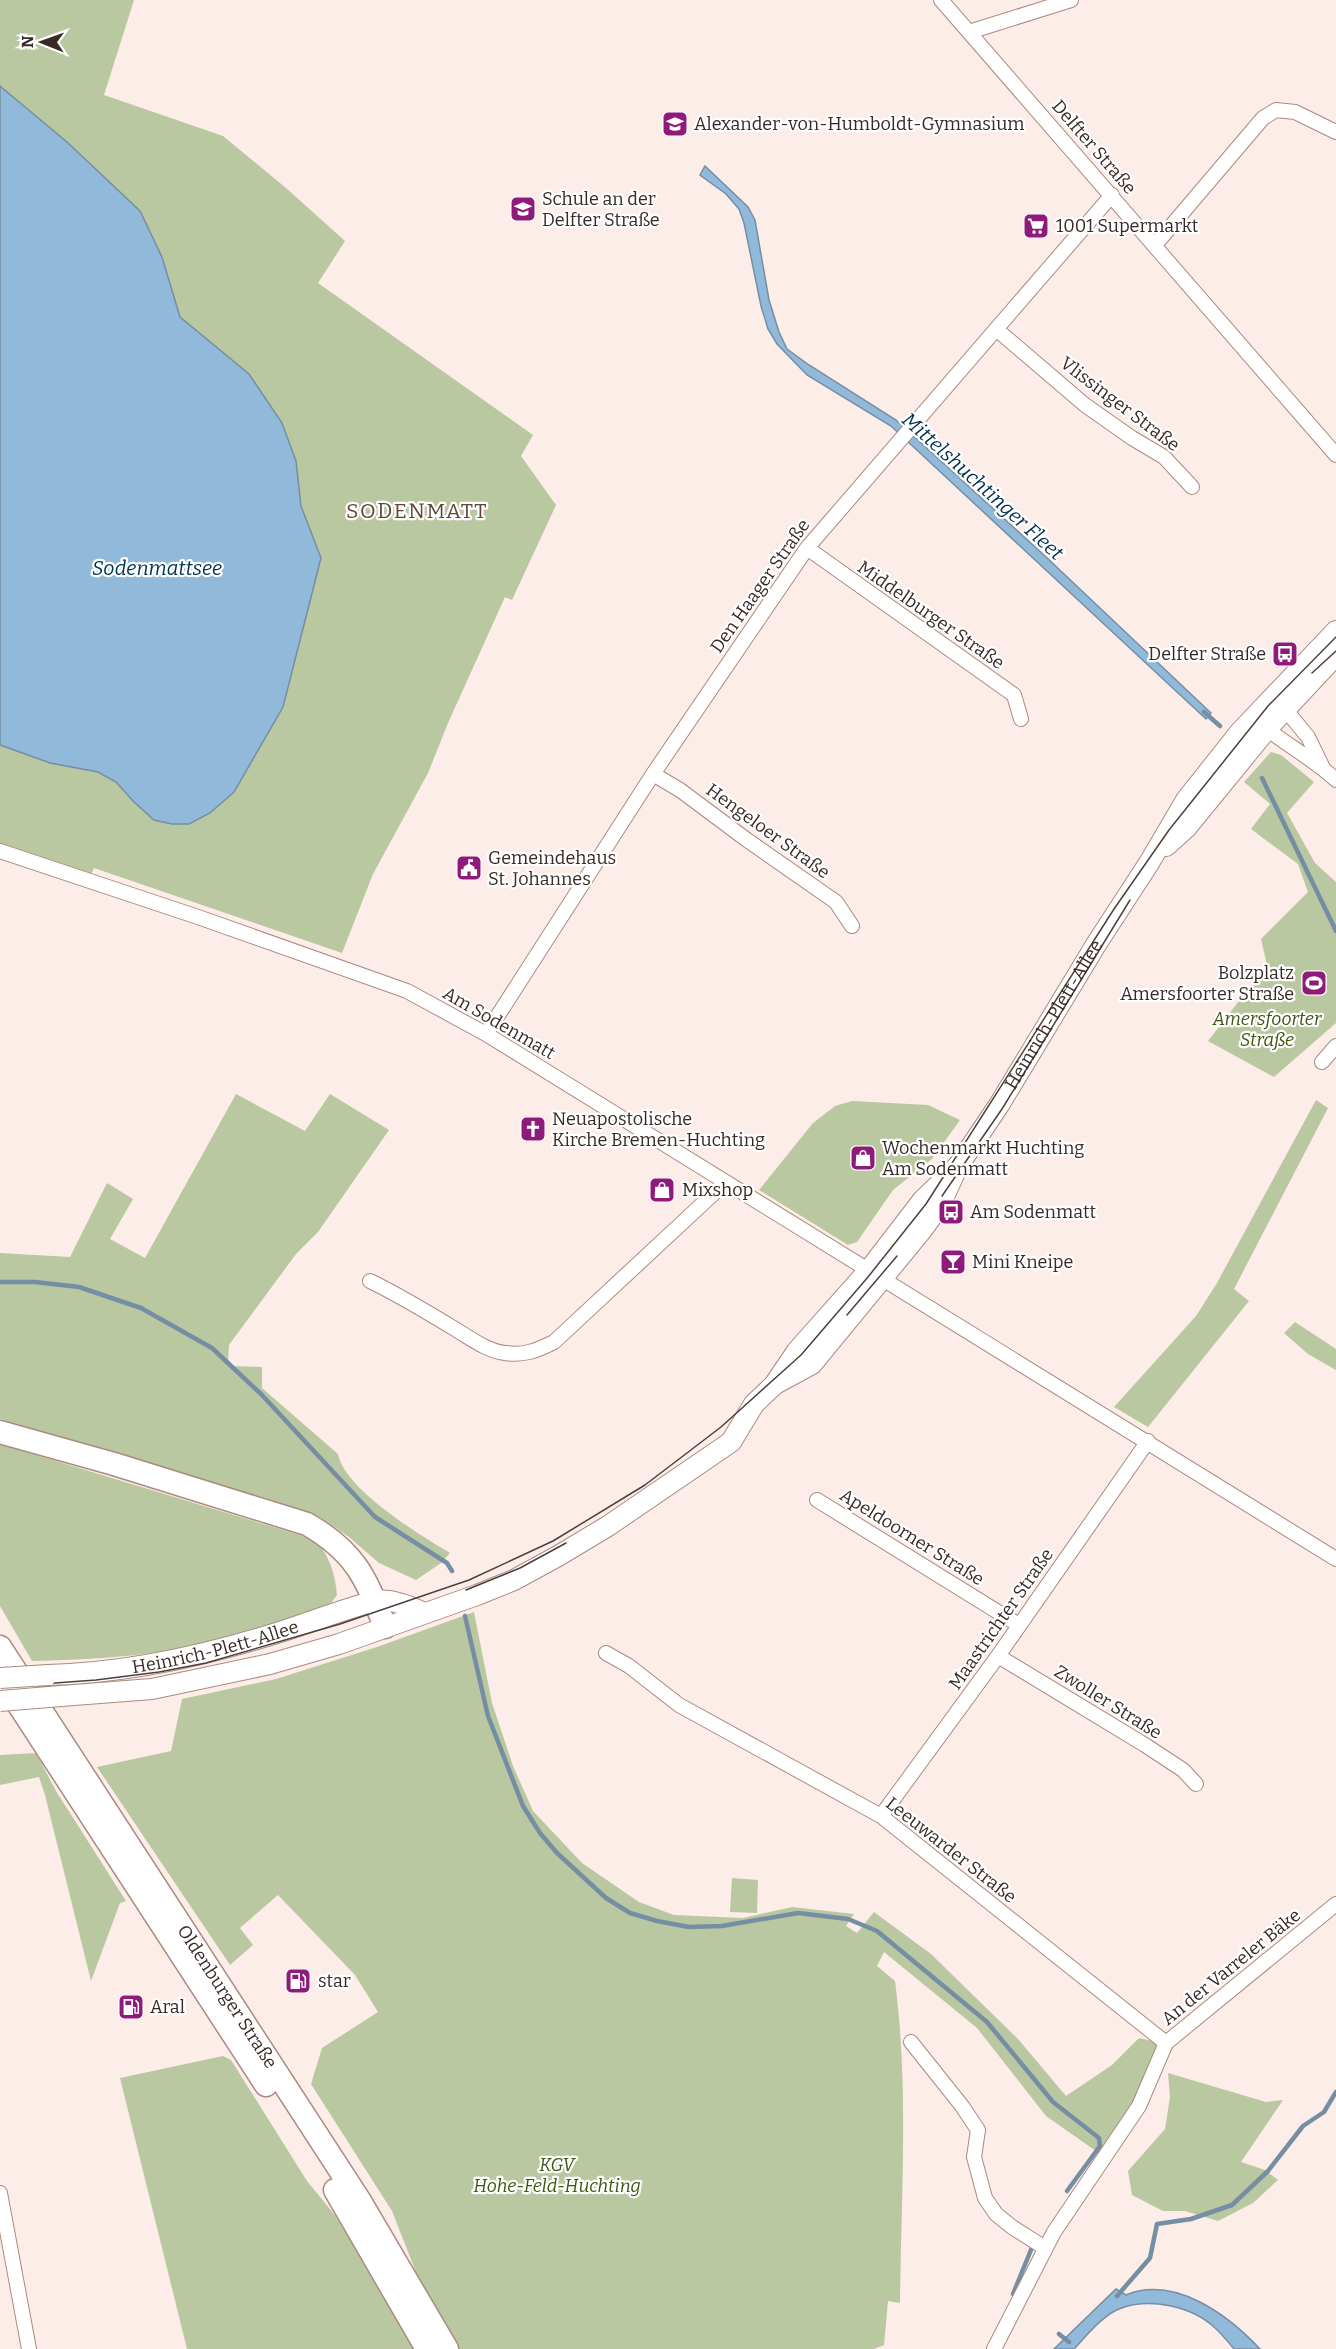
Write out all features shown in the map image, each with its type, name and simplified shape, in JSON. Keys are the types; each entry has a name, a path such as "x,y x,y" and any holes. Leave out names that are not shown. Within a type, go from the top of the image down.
{"highway":[{"path":"0,1432 114,1464 307,1524 326,1535 346,1553 361,1573 385,1627"},
{"name":"Oldenburger Straße","path":"0,1647 360,2201 447,2349"},
{"name":"Oldenburger Straße","path":"0,1677 346,2206 427,2349"}],"main road":[{"name":"Heinrich-Plett-Allee","path":"0,1701 120,1693 196,1681 270,1664 339,1644 514,1580 608,1526 731,1442 754,1404 774,1385 797,1351 876,1274 922,1201 958,1166 999,1105 1096,942 1149,863 1186,800 1264,705 1336,631"},
{"name":"Heinrich-Plett-Allee","path":"1149,863 1187,827 1267,729 1336,655"},
{"name":"Heinrich-Plett-Allee","path":"0,1677 80,1674 181,1659 251,1641 375,1601 383,1600 424,1613"}],"street":[{"name":"Delfter Straße","path":"941,0 1336,455"},
{"path":"969,32 1071,0"},
{"path":"1155,245 1263,118 1276,110 1295,112 1336,132"},
{"name":"Den Haager Straße","path":"486,1034 653,774 807,548 1112,195"},
{"name":"Vlissinger Straße","path":"996,329 1085,405 1164,457 1192,487"},
{"name":"Middelburger Straße","path":"807,548 1014,695 1021,719"},
{"path":"1323,768 1308,737 1286,709 1264,705 1267,729 1323,768 1336,780"},
{"name":"Hengeloer Straße","path":"653,774 680,790 836,902 852,926"},
{"name":"Am Sodenmatt","path":"0,851 198,917 407,991 486,1034 1336,1559"},
{"path":"1322,1062 1336,1046"},
{"path":"370,1281 395,1293 483,1346 507,1354 537,1351 554,1342 726,1182"},
{"name":"Maastrichter Straße","path":"881,1816 998,1656 1148,1442"},
{"name":"Apeldoorner Straße","path":"817,1500 1019,1625"},
{"name":"Leeuwarder Straße","path":"606,1653 629,1666 679,1706 881,1816 1166,2043"},
{"name":"Zwoller Straße","path":"998,1656 1145,1745 1183,1770 1196,1784"},
{"name":"An der Varreler Bäke","path":"994,2349 1045,2248 1069,2208 1139,2106 1166,2043 1336,1904"},
{"path":"911,2042 962,2106 978,2130 974,2157 982,2190 990,2205 1012,2228 1045,2248"},
{"path":"0,2193 29,2349"}],"green space":[{"path":"0,0 134,0 104,95 223,136 345,241 318,283 533,435 521,456 556,505 512,600 505,597 428,773 373,874 342,953 94,868 85,887 0,858"},
{"name":"Amersfoorter Straße","path":"1271,752 1281,755 1314,782 1287,813 1315,863 1336,882 1336,1023 1274,1077 1208,1041 1267,965 1261,939 1308,892 1298,864 1251,829 1270,804 1244,782"},
{"path":"236,1094 305,1131 330,1094 389,1130 318,1232 296,1254 229,1345 228,1366 262,1367 262,1388 338,1454 343,1468 368,1496 403,1523 450,1553 441,1563 416,1580 379,1563 349,1537 320,1517 0,1419 0,1253 70,1257 107,1183 133,1199 110,1239 145,1258"},
{"path":"1316,1100 1328,1108 1234,1289 1249,1301 1148,1427 1114,1407 1196,1316 1217,1283"},
{"path":"852,1101 928,1105 960,1120 932,1159 893,1190 857,1242 848,1245 759,1190 813,1123 835,1106"},
{"path":"1295,1322 1336,1349 1336,1370 1308,1354 1284,1333"},
{"path":"0,1444 316,1540 331,1566 337,1595 331,1603 290,1618 228,1637 185,1647 114,1657 32,1661 0,1606"},
{"name":"KGV Hohe-Feld-Huchting","path":"474,1612 492,1703 513,1766 533,1811 582,1863 639,1902 674,1915 743,1918 792,1907 854,1914 846,1926 857,1933 874,1912 931,1954 1018,2039 1066,2096 1112,2065 1139,2038 1157,2042 1142,2087 1103,2156 1046,2116 977,2028 884,1952 877,1966 895,1981 902,2061 903,2142 900,2303 888,2301 884,2345 874,2349 456,2349 419,2280 392,2211 311,2084 322,2048 378,2012 355,1975 278,1895 240,1928 253,1945 230,1965 97,1767 171,1751 182,1699 276,1679 377,1647"},
{"path":"36,1753 56,1791 126,1901 120,1903 91,1981 39,1777 0,1785 0,1755"},
{"path":"732,1878 758,1880 757,1913 730,1912"},
{"path":"223,2056 231,2060 307,2181 334,2214 417,2349 187,2349 120,2078"},
{"path":"1168,2073 1266,2102 1283,2100 1241,2162 1265,2170 1278,2180 1253,2203 1218,2221 1185,2211 1163,2211 1132,2195 1128,2171 1165,2129 1170,2097"}],"water":[{"name":"Sodenmattsee","path":"0,86 67,142 140,211 162,257 180,317 249,374 282,423 296,461 301,506 321,558 283,707 234,792 210,813 189,824 172,824 154,820 116,782 98,772 50,763 0,745"},
{"path":"705,166 748,207 755,220 769,300 787,349 896,420 1045,556 1211,713 1206,719 891,426 807,375 777,344 768,329 761,306 739,209 726,194 700,175"},
{"path":"1116,2289 1126,2295 1145,2290 1163,2290 1181,2294 1199,2302 1232,2323 1260,2349 1234,2349 1223,2335 1206,2320 1182,2309 1143,2304 1131,2305 1106,2316 1074,2349 1054,2349"}],"waterway":[{"name":"Mittelshuchtinger Fleet","path":"1204,712 1220,726"},
{"name":"Mittelshuchtinger Fleet","path":"1262,778 1336,931"},
{"path":"0,1282 35,1282 79,1287 141,1308 212,1348 261,1394 375,1517 447,1563 452,1571"},
{"path":"465,1616 488,1716 523,1806 540,1833 557,1853 606,1898 630,1913 657,1921 689,1927 722,1926 798,1913 848,1919 877,1931 987,2022 1053,2102 1099,2138 1100,2146 1067,2191"},
{"path":"1117,2296 1150,2258 1157,2224 1191,2219 1232,2205 1268,2171 1303,2126 1324,2112 1336,2092"},
{"path":"1013,2294 1033,2245"},
{"path":"1059,2334 1069,2342"}],"tram line":[{"path":"0,1687 96,1680 206,1663 340,1624 469,1580 553,1541 645,1485 721,1427 801,1355 868,1277 926,1204 1114,909 1169,830 1268,706 1336,637"},
{"path":"1312,673 1336,651"},
{"path":"942,1196 1002,1109 1130,900"},
{"path":"847,1315 897,1256"},
{"path":"466,1590 520,1568 566,1543"}],"place":[{"name":"Alexander-von-Humboldt-Gymnasium","path":"675,124"},
{"name":"Schule an der Delfter Straße","path":"523,209"},
{"name":"1001 Supermarkt","path":"1036,226"},
{"name":"Delfter Straße","path":"1285,654"},
{"name":"Gemeindehaus St. Johannes","path":"469,868"},
{"name":"Bolzplatz Amersfoorter Straße","path":"1314,983"},
{"name":"Neuapostolische Kirche Bremen-Huchting","path":"533,1129"},
{"name":"Wochenmarkt Huchting Am Sodenmatt","path":"863,1158"},
{"name":"Mixshop","path":"662,1190"},
{"name":"Am Sodenmatt","path":"951,1212"},
{"name":"Mini Kneipe","path":"953,1262"},
{"name":"star","path":"298,1981"},
{"name":"Aral","path":"131,2007"}],"district":[{"name":"SODENMATT","path":"417,511"}]}
